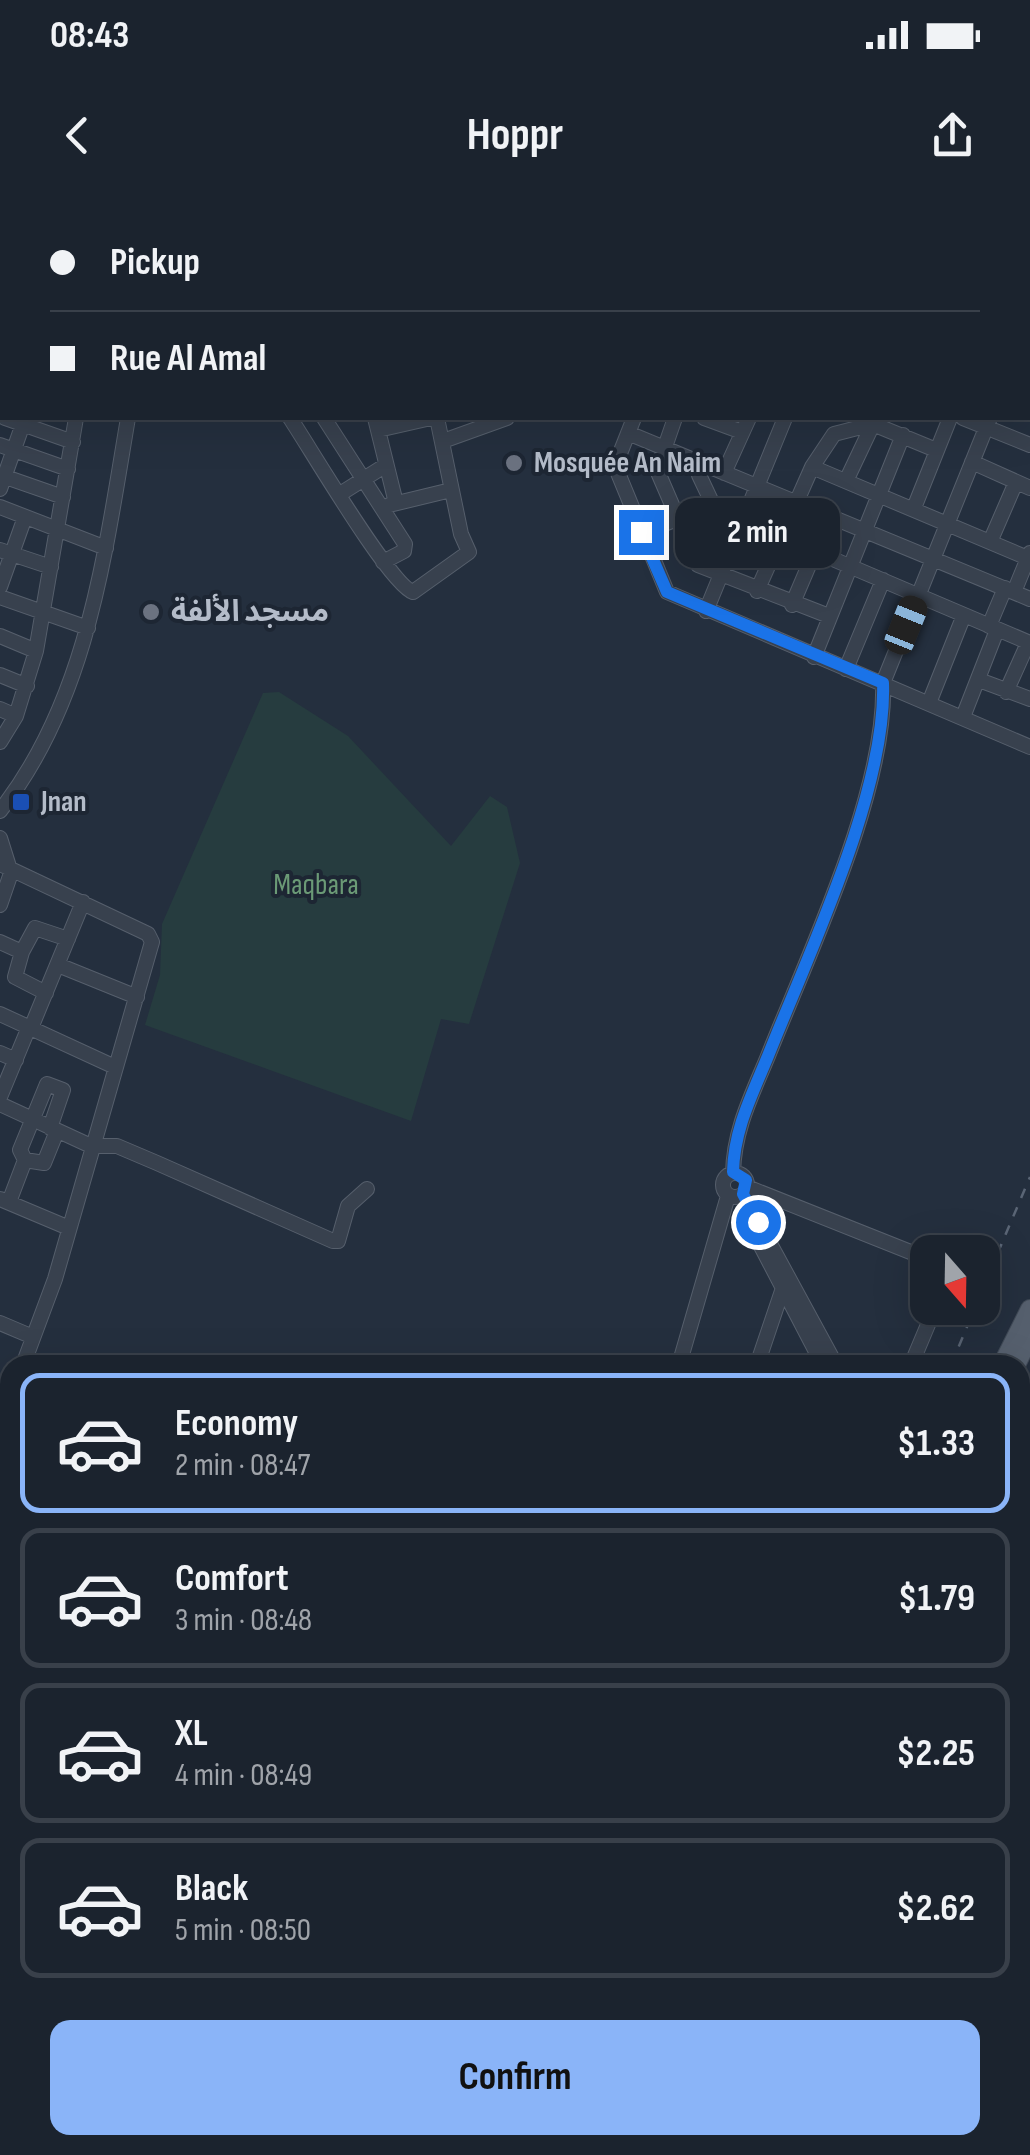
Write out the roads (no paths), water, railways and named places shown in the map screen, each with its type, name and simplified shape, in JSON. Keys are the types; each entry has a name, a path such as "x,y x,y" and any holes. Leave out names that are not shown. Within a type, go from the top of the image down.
{"main road":[{"path":"1007,1355 1030,1310"}],"street":[{"path":"0,742 16,716 36,651 76,420"},
{"path":"0,812 48,728 88,628 128,420"},
{"path":"291,420 383,562 403,588 413,592 469,552 435,420"},
{"path":"325,420 390,505"},
{"path":"383,562 406,547 390,505 377,424 415,420"},
{"path":"443,441 501,420"},
{"path":"633,420 618,473 667,592 1029,745"},
{"path":"674,420 657,470 698,565 720,578 829,616"},
{"path":"709,420 742,432"},
{"path":"724,473 748,420"},
{"path":"706,611 784,420"},
{"path":"914,508 949,420"},
{"path":"63,497 1,480 7,448 24,421 73,442"},
{"path":"910,1253 739,1194 722,1183 733,1172 738,1128 830,906 868,782 884,702 883,683 988,422 1030,446"},
{"path":"757,591 812,467 838,424 872,424 936,450"},
{"path":"846,482 872,424"},
{"path":"628,433 1030,599"},
{"path":"814,657 903,435"},
{"path":"7,448 68,469"},
{"path":"700,460 699,475 733,547"},
{"path":"972,462 1023,485 990,542"},
{"path":"340,494 386,465"},
{"path":"812,467 1029,556 993,628 963,718"},
{"path":"390,505 452,490"},
{"path":"641,532 712,506"},
{"path":"0,507 106,548"},
{"path":"0,587 6,552 25,517"},
{"path":"781,537 1029,643 1006,692"},
{"path":"792,604 815,550"},
{"path":"6,552 51,567"},
{"path":"846,668 883,580"},
{"path":"0,596 40,614 88,628"},
{"path":"929,703 964,615"},
{"path":"0,636 36,651"},
{"path":"0,674 27,686"},
{"path":"978,680 1030,699"},
{"path":"0,709 16,716"},
{"path":"0,838 6,865 0,906"},
{"path":"6,865 150,937 137,997 90,1146 69,1228 27,1355"},
{"path":"83,902 0,1101 90,1146 116,1146 333,1241 338,1241 348,1206 367,1188"},
{"path":"46,992 15,977 22,952 35,928 68,939"},
{"path":"0,942 22,952"},
{"path":"58,965 137,997"},
{"path":"0,1014 115,1066"},
{"path":"0,1053 16,1060"},
{"path":"44,1086 58,1086 62,1094 44,1163 25,1160 20,1150 44,1086"},
{"path":"25,1160 4,1200 69,1228"},
{"path":"683,1355 744,1176 733,1172"},
{"path":"739,1194 817,1355"},
{"path":"760,1355 785,1283"},
{"path":"785,1283 830,1355"},
{"path":"0,1323 34,1337"},
{"path":"915,1355 928,1325"}],"railway":[{"path":"1000,1248 1030,1177"},
{"path":"955,1355 968,1325"}],"place":[{"name":"Mosquée An Naim","path":"514,463"},
{"name":"مسجد الألفة","path":"151,612"},
{"name":"Jnan","path":"21,802"}],"park label":[{"name":"Maqbara","path":"316,885"}]}
